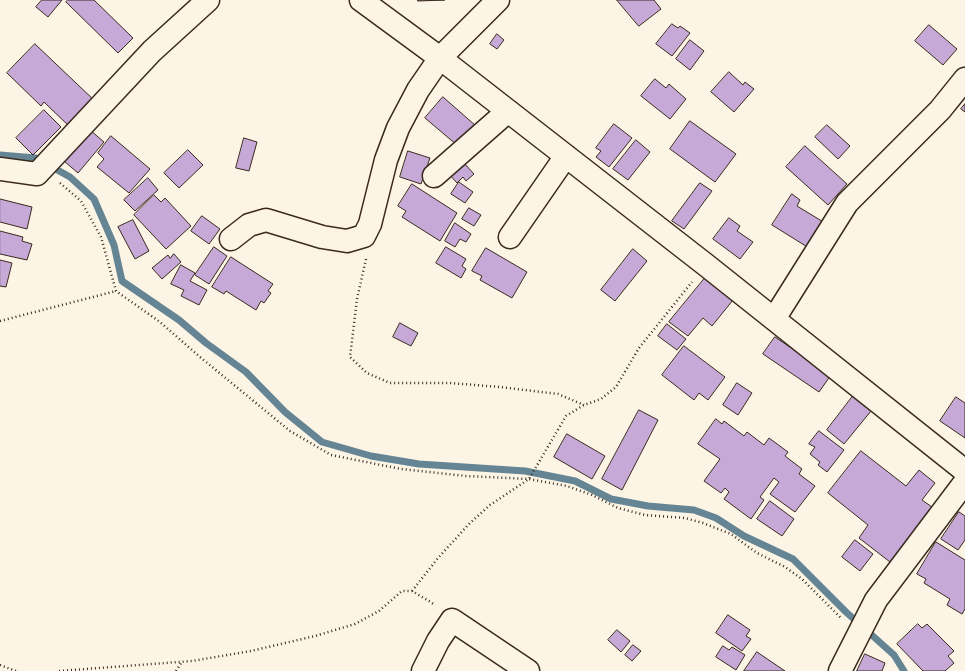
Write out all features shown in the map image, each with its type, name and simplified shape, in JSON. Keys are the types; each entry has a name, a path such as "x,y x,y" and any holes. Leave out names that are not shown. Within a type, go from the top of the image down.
{"street":[{"path":"0,169 37,174 152,51 208,0"},
{"path":"361,0 440,58 706,265 965,471"},
{"path":"231,239 249,225 266,220 322,237 347,241 364,236 370,224 386,160 398,128 418,90 440,58 498,0"},
{"path":"774,319 847,203 940,110 965,80"},
{"path":"434,176 508,111"},
{"path":"510,237 566,156"},
{"path":"840,671 876,600 965,482"},
{"path":"422,671 438,641 452,620 528,671"}],"path":[{"path":"37,174 60,183 81,201 101,238 116,291 160,322 290,431 331,455 401,469 466,476 529,479 567,486 592,495 618,508 644,515 685,518 703,523 731,534 757,553 785,567 802,579 858,635"},
{"path":"364,236 366,259 357,299 350,357 367,373 390,383 450,383 558,394 584,405"},
{"path":"412,591 438,558 469,524 490,505 529,479 566,416 584,405 601,399 616,388 639,348 706,265"},
{"path":"0,321 116,291"},
{"path":"59,671 181,662 251,651 315,636 355,624 379,610 402,591 412,591 429,601 452,620"},
{"path":"176,671 181,662"},
{"path":"0,665 16,671"}],"building":[{"path":"42,0 62,0 48,17 36,7"},
{"path":"68,0 94,0 133,38 118,53 66,2"},
{"path":"418,0 445,0 418,1"},
{"path":"617,0 654,0 661,9 639,26"},
{"path":"672,24 678,28 680,26 690,33 672,56 656,44"},
{"path":"929,25 957,49 943,65 915,41"},
{"path":"497,34 504,40 497,49 490,44"},
{"path":"690,40 704,51 690,70 676,59"},
{"path":"35,44 96,102 71,128 44,102 41,106 7,73"},
{"path":"729,72 743,85 745,82 754,89 734,112 711,92"},
{"path":"655,79 666,88 669,84 686,99 670,119 641,96"},
{"path":"443,97 476,126 458,146 425,118"},
{"path":"965,104 965,112 961,109"},
{"path":"44,110 61,127 33,155 16,138"},
{"path":"690,121 736,154 715,182 670,149"},
{"path":"614,124 632,138 609,167 596,157 601,151 596,148"},
{"path":"827,125 850,146 838,159 815,137"},
{"path":"90,130 104,142 78,173 64,161"},
{"path":"111,136 150,169 129,193 97,167 104,159 98,153"},
{"path":"244,138 257,142 249,171 236,168"},
{"path":"636,140 650,152 628,180 613,169"},
{"path":"805,146 847,184 828,205 786,167"},
{"path":"188,150 203,165 179,188 164,173"},
{"path":"408,151 430,158 421,184 400,177"},
{"path":"463,162 474,174 466,181 463,177 457,183 449,174"},
{"path":"148,178 158,190 135,211 124,200"},
{"path":"459,182 473,192 465,203 451,194"},
{"path":"700,183 712,191 684,229 672,221"},
{"path":"412,184 457,213 440,241 402,217 406,211 398,206"},
{"path":"792,194 800,200 797,206 825,223 809,248 772,225"},
{"path":"154,195 161,202 165,198 191,226 166,249 134,215"},
{"path":"0,199 32,207 27,229 0,222"},
{"path":"469,208 481,215 474,226 462,219"},
{"path":"202,216 220,229 209,244 191,231"},
{"path":"729,218 740,226 737,231 753,242 740,259 713,239"},
{"path":"133,220 149,251 135,259 118,227"},
{"path":"455,223 471,234 466,242 460,239 455,247 445,241"},
{"path":"0,231 23,237 22,241 32,244 27,260 0,254"},
{"path":"214,247 227,256 209,284 195,275"},
{"path":"446,247 466,259 462,266 466,269 461,278 436,263"},
{"path":"486,248 527,272 512,298 480,280 482,276 472,271"},
{"path":"633,249 647,261 615,301 601,290"},
{"path":"174,254 181,262 162,279 152,268 168,255 170,258"},
{"path":"231,257 273,284 268,291 271,293 264,303 261,301 256,310 226,291 224,294 212,287"},
{"path":"0,260 12,263 6,287 0,286"},
{"path":"181,265 195,273 190,281 207,290 199,305 181,296 184,290 171,284"},
{"path":"705,278 733,300 712,326 703,318 688,336 669,322"},
{"path":"400,323 418,333 411,346 393,337"},
{"path":"667,324 686,339 677,350 658,336"},
{"path":"775,337 831,375 819,392 763,354"},
{"path":"684,346 725,377 708,400 699,393 694,400 662,375"},
{"path":"737,383 752,393 738,415 723,405"},
{"path":"853,396 871,411 844,444 827,430"},
{"path":"956,397 965,403 965,438 940,421"},
{"path":"639,410 658,420 622,490 602,479"},
{"path":"716,419 722,424 724,421 744,436 747,432 764,445 769,438 788,452 785,456 802,469 799,474 815,486 795,512 770,494 779,482 774,478 760,497 764,500 751,519 724,499 729,492 725,488 721,493 704,481 720,459 698,444"},
{"path":"819,431 844,450 827,472 818,465 820,462 810,454 815,447 809,444"},
{"path":"567,434 605,456 592,479 554,457"},
{"path":"861,451 906,486 919,470 935,483 922,500 932,507 890,562 859,538 868,525 828,493"},
{"path":"770,501 794,519 782,536 757,519"},
{"path":"959,512 965,516 965,540 958,550 941,539"},
{"path":"855,540 873,554 860,571 842,557"},
{"path":"936,542 965,560 965,609 962,614 947,605 950,599 924,583 926,579 917,574"},
{"path":"728,615 750,630 746,636 751,639 742,651 716,633"},
{"path":"918,624 922,628 927,624 954,651 948,656 954,663 945,671 923,671 897,644"},
{"path":"617,630 630,641 621,652 608,640"},
{"path":"633,645 641,651 632,661 625,655"},
{"path":"723,646 729,650 732,647 745,655 736,670 716,657"},
{"path":"757,652 785,671 744,671"},
{"path":"865,654 885,663 882,671 857,671"}],"waterway":[{"path":"0,155 36,158 70,177 94,199 114,245 122,281 179,320 206,343 246,372 285,412 322,442 371,456 419,464 525,471 575,481 611,499 648,506 694,510 716,518 744,536 793,559 846,612 894,655 904,671"}]}
